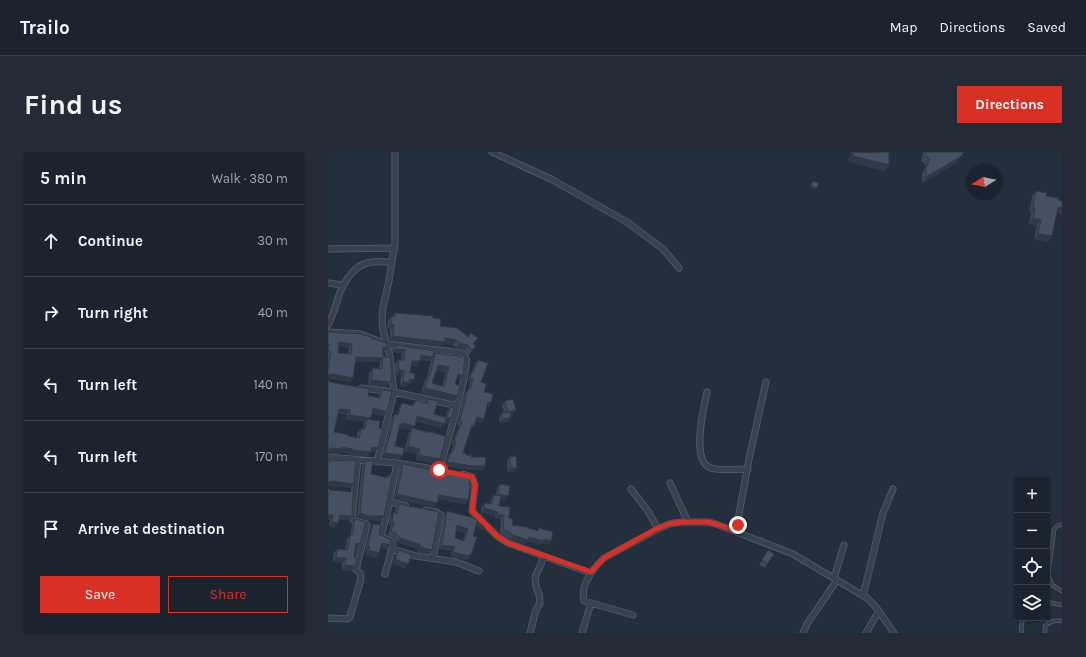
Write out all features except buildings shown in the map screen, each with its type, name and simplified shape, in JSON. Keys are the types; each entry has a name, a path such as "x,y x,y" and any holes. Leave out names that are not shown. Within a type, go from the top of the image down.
{"street":[{"path":"377,462 394,392 390,356 383,330 383,307 394,248 395,152"},
{"path":"492,152 551,179 627,222 663,249 679,268"},
{"path":"328,249 394,248"},
{"path":"328,325 333,316 342,286 354,272 364,264 373,262 392,262"},
{"path":"328,283 342,286"},
{"path":"328,332 360,334 387,344 463,354 466,357 458,406 439,470"},
{"path":"736,531 766,382"},
{"path":"357,387 394,392 458,406"},
{"path":"707,392 700,432 700,449 703,460 712,469 748,469"},
{"path":"328,457 397,463 470,475 474,481 475,491 472,508 473,514 487,524 503,540 543,556 591,572"},
{"path":"358,459 351,493 353,520 375,525 381,532 381,537 392,541 392,549 384,574"},
{"path":"328,618 347,619 352,612 361,579 360,573 356,570 366,528 375,525 390,502 397,463"},
{"path":"670,483 688,522"},
{"path":"631,489 658,528"},
{"path":"863,596 883,513 893,489"},
{"path":"390,502 415,508"},
{"path":"422,509 436,512 440,515 433,558"},
{"path":"633,615 584,601 583,595 591,572 604,558 658,528 669,524 688,522 716,524 793,554 836,579 872,603 894,633"},
{"path":"803,633 807,624 836,579 844,545"},
{"path":"392,549 416,556 456,562 479,571"},
{"path":"530,633 536,610 540,603 535,577 543,556"},
{"path":"582,633 591,602"},
{"path":"866,633 879,611"}],"lane":[{"path":"1062,524 1057,526 1054,530 1048,575 1052,585 1062,591"},
{"path":"1050,603 1062,605"},
{"path":"1022,621 1022,633"},
{"path":"1045,633 1045,626 1049,623 1052,621 1062,621"}],"route":[{"path":"439,470 470,475 472,477 475,485 472,508 473,514 487,524 497,536 508,543 591,572 604,558 658,528 669,524 681,522 708,522 736,531 738,525"}]}
